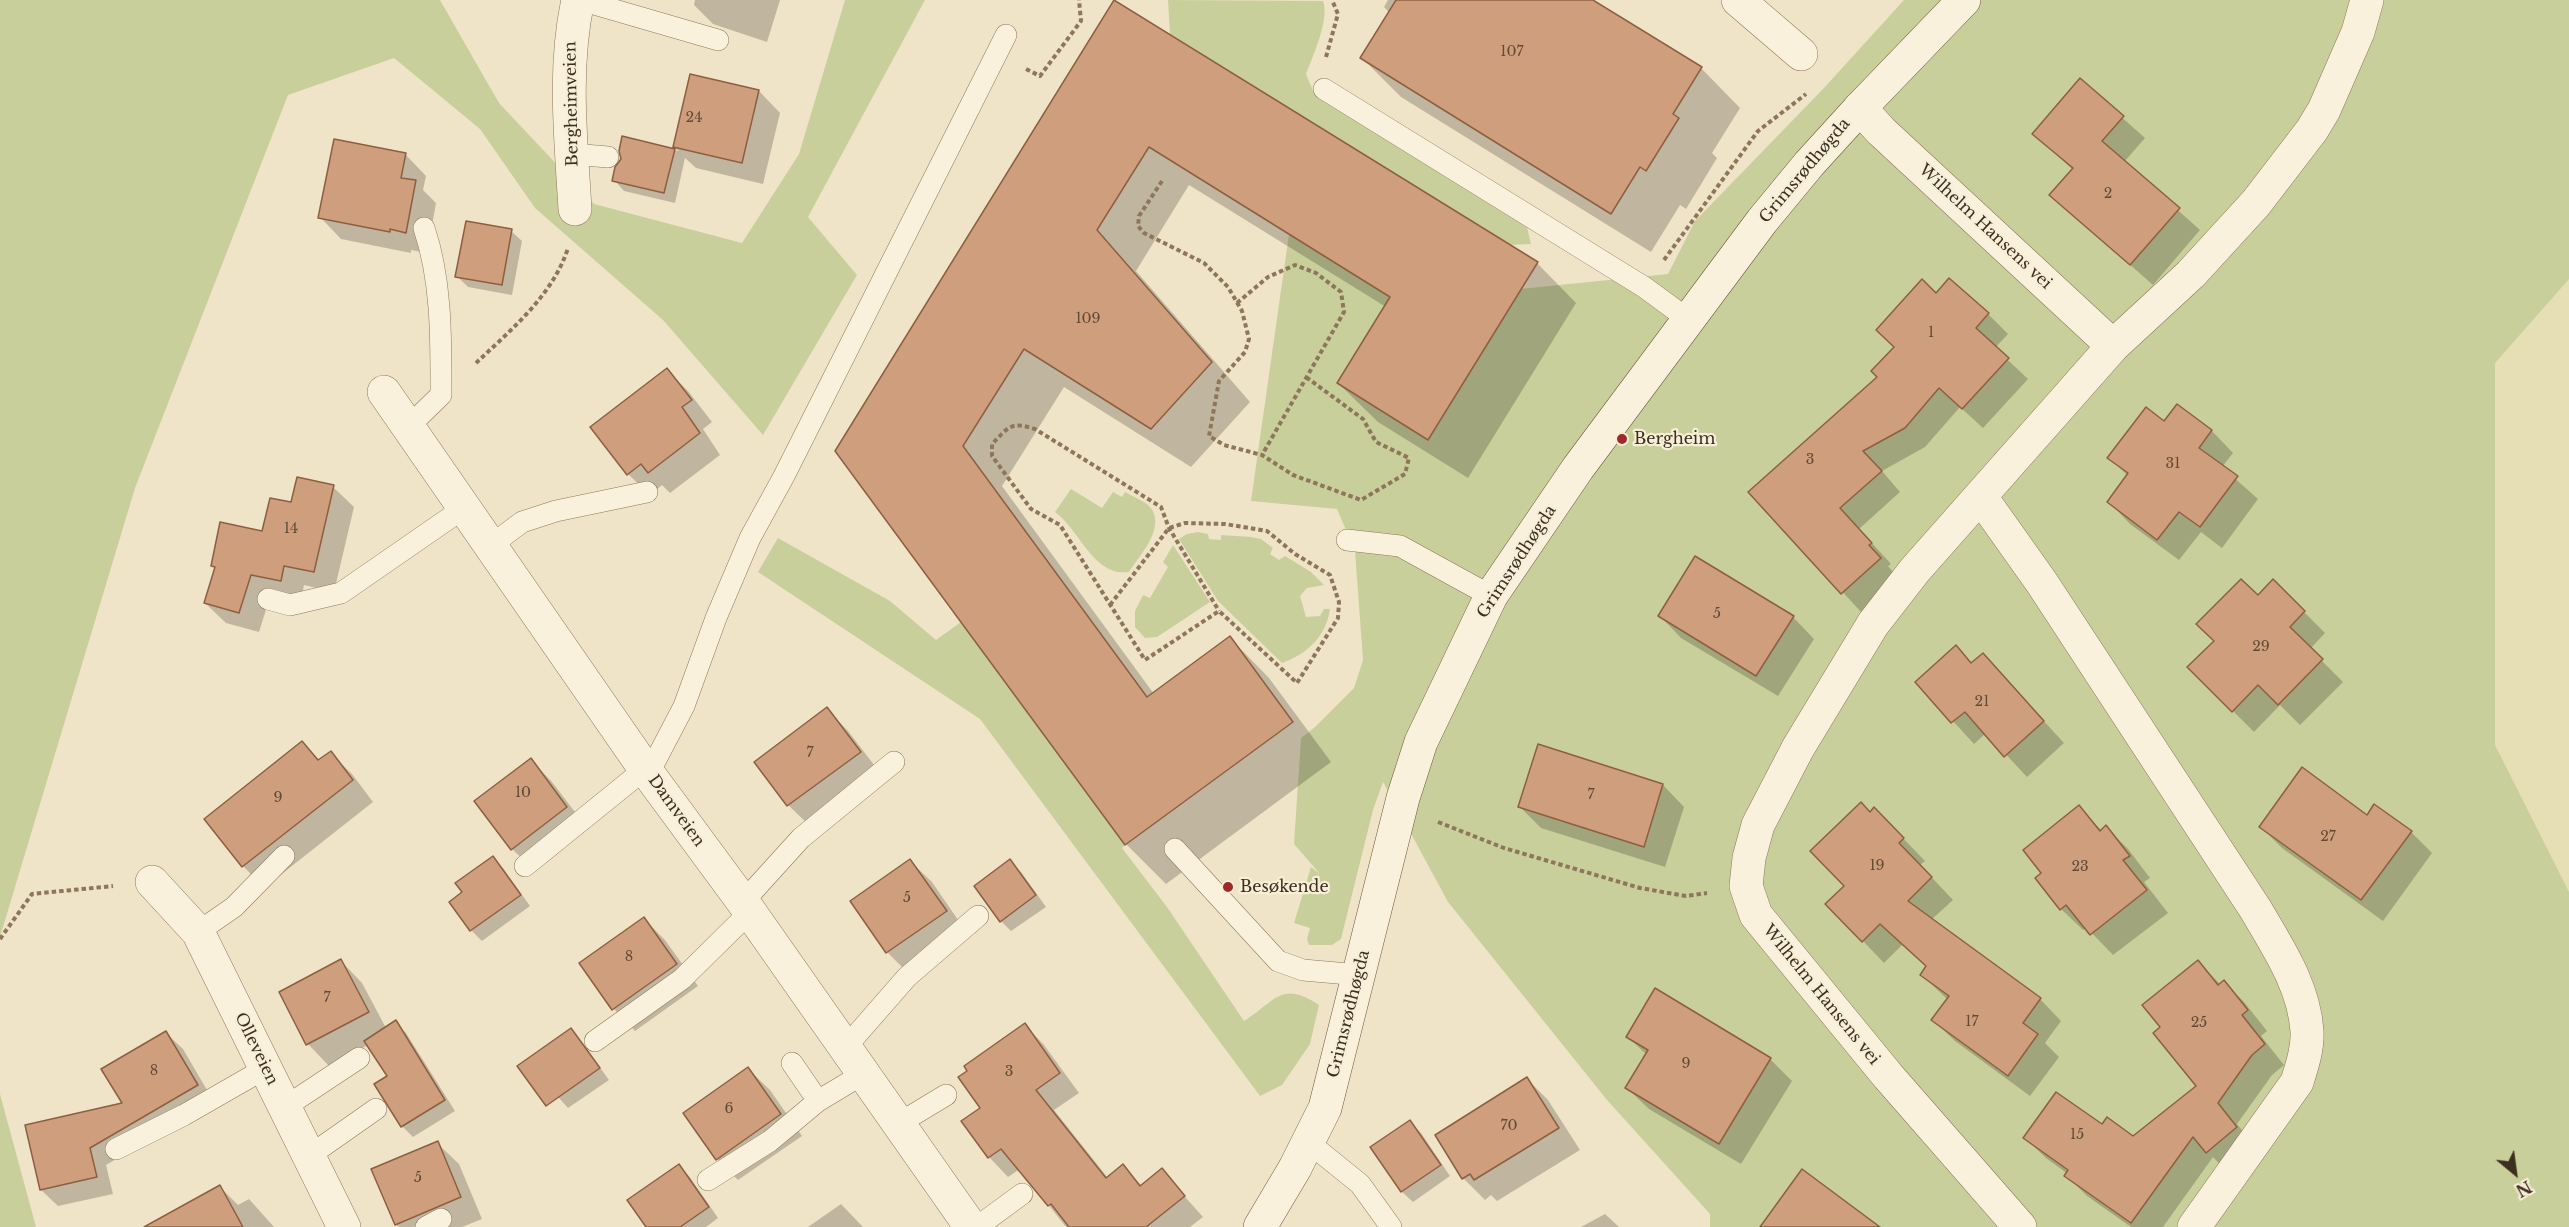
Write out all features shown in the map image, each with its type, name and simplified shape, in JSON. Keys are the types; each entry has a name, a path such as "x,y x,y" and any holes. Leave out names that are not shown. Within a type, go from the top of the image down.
{"street":[{"name":"Bergheimveien","path":"575,209 570,101 572,27 579,0"},
{"path":"1738,0 1801,54"},
{"name":"Grimsrødhøgda","path":"1260,1227 1295,1168 1325,1108 1403,798 1422,742 1491,596 1578,468 1762,221 1809,164 1860,108 1964,0"},
{"name":"Wilhelm Hansens vei","path":"2020,1227 1888,1076 1756,915 1746,886 1749,858 1758,825 1827,697 1880,615 1915,570 2113,346 2191,274 2256,203 2312,130 2324,110 2358,32 2367,0"},
{"name":"Wilhelm Hansens vei","path":"1860,108 1881,131 2113,346"},
{"name":"Damveien","path":"384,392 647,771 746,907 967,1225"},
{"path":"1981,497 2042,583 2256,910 2299,990 2307,1032 2305,1055 2297,1082 2194,1227"},
{"name":"Olleveien","path":"152,882 198,932 342,1226"}],"lane":[{"path":"579,0 718,40"},
{"path":"525,866 647,771 684,706 716,618 750,538 784,477 1001,43"},
{"path":"1324,89 1644,287 1689,320"},
{"path":"572,154 608,158"},
{"path":"409,426 441,396 441,348 437,290 430,244 424,228"},
{"path":"490,546 522,522 647,492"},
{"path":"268,599 290,604 341,593 464,508"},
{"path":"1347,540 1400,546 1448,570 1491,596"},
{"path":"595,1041 682,980 746,907 801,838 894,762"},
{"path":"1175,849 1278,961 1303,970 1360,975"},
{"path":"198,932 234,907 284,856"},
{"path":"708,1180 770,1141 818,1101 854,1061 907,976 978,916"},
{"path":"285,1107 359,1058"},
{"path":"792,1063 818,1101"},
{"path":"116,1149 184,1115 266,1068"},
{"path":"898,1124 946,1095"},
{"path":"309,1156 376,1109"},
{"path":"1308,1142 1360,1184 1392,1227"},
{"path":"967,1225 1022,1194"}],"path":[{"path":"1001,43 1040,76 1081,21 1079,0"},
{"path":"1324,89 1320,79 1338,14 1332,0"},
{"path":"1644,287 1758,131 1809,92"},
{"path":"1162,181 1139,216 1138,226 1144,233 1204,263 1228,287 1242,311 1249,339 1245,352 1219,381 1209,436 1224,445 1262,455 1293,475 1361,500 1405,474 1409,458 1376,442 1363,419 1306,377"},
{"path":"441,396 520,321 547,288 567,251 575,209"},
{"path":"1237,303 1268,277 1295,265 1316,273 1341,292 1344,312 1262,455"},
{"path":"1110,605 1169,528 1185,524 1226,524 1267,531 1295,554 1330,575 1339,603 1338,618 1297,683 1219,611 1169,528 1161,507 1035,429 1018,424 1010,426 992,444 992,456 1031,509 1060,525 1110,605 1145,660 1219,611"},
{"path":"1428,818 1504,849 1640,888 1686,896 1746,886"},
{"path":"0,939 33,894 152,882"}],"shaded area":[{"path":"2569,166 2569,930 2363,509"}],"green space":[{"path":"0,0 440,0 499,103 594,204 742,243 799,154 845,0 925,0 808,217 857,275 763,435 663,320 535,208 480,129 394,58 288,95 135,488 0,937"},
{"path":"1168,0 1323,1 1325,8 1323,27 1306,74 1314,93 1527,227 1531,244 1509,245 1170,34"},
{"path":"1904,0 2569,0 2569,279 2495,363 2495,745 2569,892 2569,1227 1710,1227 1710,1214 1607,1100 1448,902 1383,782 1373,810 1341,939 1332,945 1309,945 1307,939 1310,928 1294,923 1311,867 1320,874 1294,844 1301,738 1354,688 1363,660 1355,551 1337,509 1251,501 1294,199 1510,290 1668,274 1695,221 1823,89"},
{"path":"1071,489 1102,508 1113,492 1122,497 1125,492 1150,507 1155,523 1153,532 1145,550 1129,572 1117,572 1096,560 1055,512"},
{"path":"1198,532 1208,534 1209,539 1221,540 1221,535 1261,539 1273,548 1270,554 1279,560 1285,556 1311,572 1324,585 1307,588 1300,596 1306,617 1320,616 1324,609 1330,609 1324,628 1314,643 1299,655 1282,663 1218,601 1179,539 1187,534"},
{"path":"778,538 890,601 936,640 961,622 1125,845 1122,848 1167,907 1244,1021 1279,996 1287,994 1296,994 1319,1005 1310,1044 1282,1085 1260,1096 980,719 758,572"},
{"path":"1173,545 1210,602 1157,637 1145,638 1135,627 1135,611 1143,595 1150,598 1168,567 1163,562"},
{"path":"0,1094 36,1227 0,1227"}],"building":[{"path":"1114,0 1538,262 1428,440 1337,383 1390,297 1149,147 1097,230 1212,362 1151,429 1024,349 963,446 1147,697 1230,636 1293,722 1125,845 835,451"},
{"path":"1396,0 1593,0 1702,67 1673,114 1679,118 1646,171 1640,167 1611,214 1360,58"},
{"path":"690,74 759,90 742,163 673,147"},
{"path":"2080,78 2124,116 2102,141 2180,208 2130,265 2049,195 2073,168 2032,134"},
{"path":"622,136 675,149 664,193 612,181 615,167 621,159 619,151"},
{"path":"334,139 406,153 401,178 416,180 406,233 318,218"},
{"path":"466,221 512,229 502,285 455,277"},
{"path":"1949,278 1989,313 1976,328 2009,358 1962,409 1939,388 1905,428 1863,451 1882,471 1840,508 1872,543 1869,545 1881,558 1841,594 1748,492 1877,377 1871,371 1894,347 1876,330 1922,279 1936,293"},
{"path":"667,368 692,400 682,407 700,433 648,473 641,464 627,475 590,427"},
{"path":"2177,404 2212,430 2199,448 2238,476 2200,527 2179,512 2157,540 2107,502 2128,473 2107,458 2146,407 2164,421"},
{"path":"297,477 334,485 314,572 284,566 281,581 251,575 239,613 204,603 215,567 211,566 220,522 262,531 270,498 291,502"},
{"path":"1695,556 1794,616 1756,676 1658,616"},
{"path":"2241,579 2258,595 2273,579 2305,611 2290,627 2323,659 2278,705 2258,685 2232,712 2187,667 2214,641 2196,624"},
{"path":"1956,645 1971,663 1983,653 2044,721 2004,757 1965,712 1951,723 1915,682"},
{"path":"827,707 861,752 787,806 754,762"},
{"path":"302,741 318,760 331,751 353,780 242,867 204,819"},
{"path":"1538,744 1663,784 1644,847 1518,807"},
{"path":"531,758 567,807 511,850 474,801"},
{"path":"2302,767 2367,815 2374,804 2412,831 2361,900 2259,827"},
{"path":"1861,802 1870,812 1874,807 1904,838 1899,843 1932,877 1908,901 2041,998 2023,1023 2038,1034 2008,1076 1931,1020 1949,996 1920,975 1926,966 1880,924 1862,942 1825,904 1844,886 1810,851"},
{"path":"2079,805 2100,831 2106,825 2130,856 2123,860 2147,890 2090,935 2066,905 2060,910 2035,878 2041,873 2023,850"},
{"path":"493,856 521,895 470,931 449,902 462,892 455,883"},
{"path":"910,859 947,911 886,953 850,901"},
{"path":"1010,859 1036,895 1000,922 974,886"},
{"path":"644,917 677,964 612,1010 579,963"},
{"path":"341,959 369,1012 306,1045 279,992"},
{"path":"2198,960 2218,985 2224,980 2248,1010 2242,1015 2265,1044 2252,1055 2218,1103 2237,1127 2206,1153 2193,1137 2131,1223 2064,1176 2068,1170 2023,1138 2056,1092 2102,1124 2107,1117 2133,1136 2196,1086 2153,1033 2160,1027 2142,1005"},
{"path":"1655,988 1771,1058 1719,1144 1625,1088 1648,1050 1626,1037"},
{"path":"396,1020 445,1100 401,1127 374,1084 387,1076 364,1041"},
{"path":"1025,1023 1060,1073 1036,1090 1106,1178 1123,1164 1140,1186 1162,1168 1185,1196 1146,1227 1069,1227 1051,1204 1048,1206 1001,1149 988,1158 961,1121 980,1108 958,1077 967,1071 964,1066"},
{"path":"571,1028 600,1068 546,1106 517,1066"},
{"path":"166,1031 198,1085 90,1148 97,1177 40,1190 25,1125 122,1103 101,1069"},
{"path":"748,1067 781,1114 716,1160 683,1113"},
{"path":"1527,1077 1559,1128 1474,1180 1470,1174 1462,1179 1435,1135"},
{"path":"1410,1120 1441,1165 1401,1192 1370,1147"},
{"path":"438,1141 461,1197 395,1225 371,1169"},
{"path":"679,1164 709,1207 680,1227 646,1227 627,1200"},
{"path":"1802,1169 1880,1227 1760,1227"},
{"path":"220,1185 243,1227 144,1227"}],"place":[{"name":"Bergheim","path":"1622,439"},
{"name":"Besøkende","path":"1228,887"}]}
